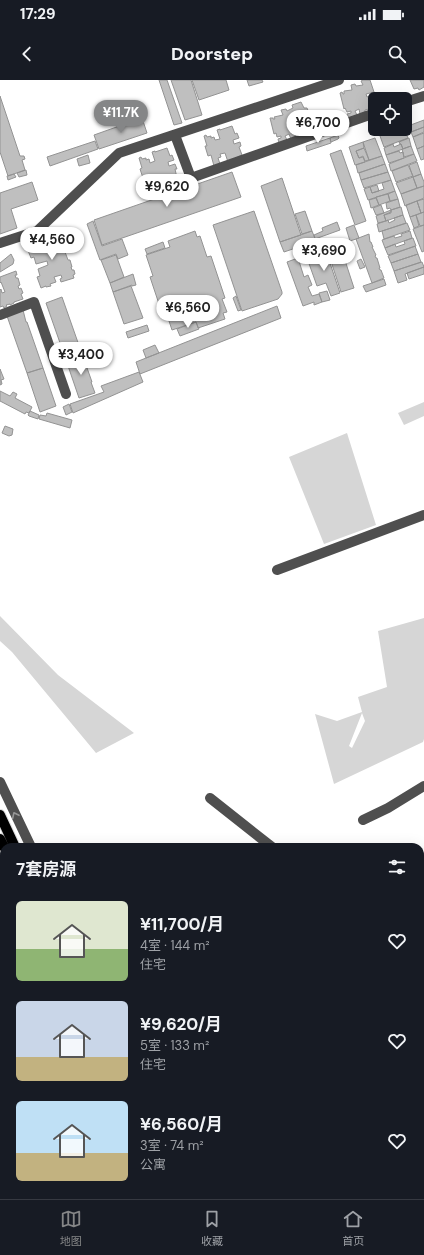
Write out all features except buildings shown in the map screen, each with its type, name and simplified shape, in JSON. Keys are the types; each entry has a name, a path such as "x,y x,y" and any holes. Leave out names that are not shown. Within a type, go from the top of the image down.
{"main road":[{"path":"0,815 13,843"}],"street":[{"path":"0,243 37,231 119,154 339,80"},
{"path":"412,100 424,96"},
{"path":"175,135 191,178 368,115"},
{"path":"0,315 34,302 66,394"},
{"path":"277,570 424,515"},
{"path":"0,782 29,843"},
{"path":"363,820 388,808 424,786"},
{"path":"210,798 267,843"}],"shaded area":[{"path":"424,402 424,416 404,425 398,413"},
{"path":"347,433 376,525 324,544 289,457"},
{"path":"0,616 58,675 134,733 96,753 12,652 0,641"},
{"path":"424,618 424,739 423,742 334,784 315,714 337,721 362,712 358,697 387,687 378,631","holes":["362,713 365,721 352,748 349,746"]}]}
